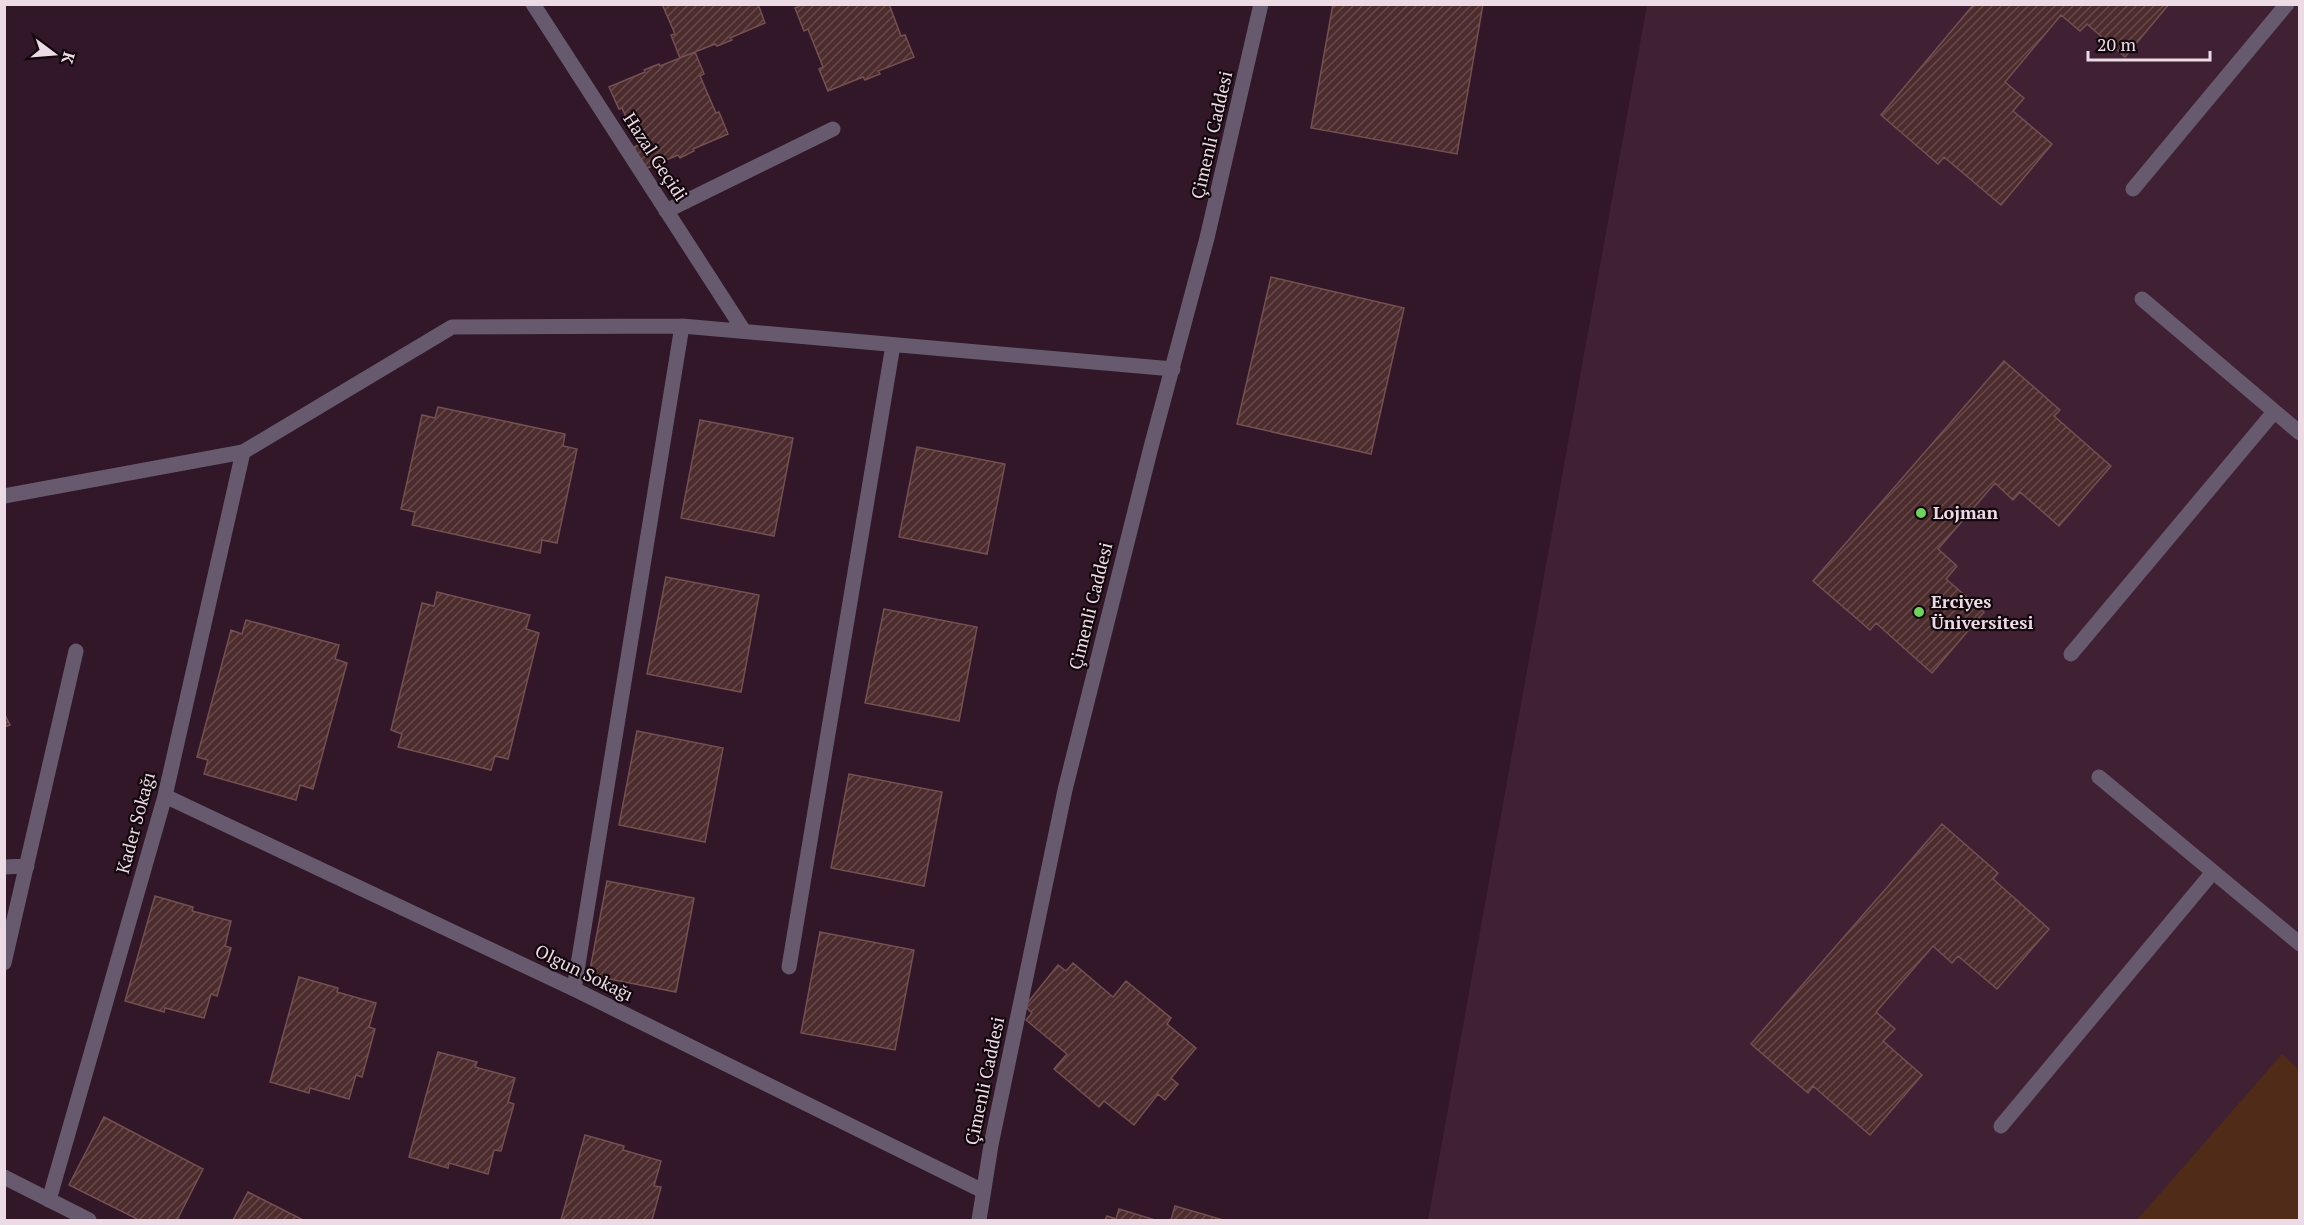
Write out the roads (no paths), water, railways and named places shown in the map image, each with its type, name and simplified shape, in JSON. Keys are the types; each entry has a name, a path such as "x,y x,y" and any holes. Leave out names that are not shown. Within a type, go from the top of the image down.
{"street":[{"name":"Hazal Geçidi","path":"533,4 744,331"},
{"name":"Çimenli Caddesi","path":"978,1221 996,1122 1065,790 1226,160 1261,4"},
{"path":"2133,189 2287,4"},
{"path":"666,211 833,129"},
{"path":"2142,299 2300,433"},
{"path":"4,496 243,452 452,327 682,326 1173,369"},
{"path":"574,989 682,326"},
{"path":"789,967 893,345"},
{"path":"2071,654 2274,412"},
{"name":"Kader Sokağı","path":"50,1200 165,796 243,452"},
{"path":"4,963 76,651"},
{"path":"2099,777 2300,944"},
{"name":"Olgun Sokağı","path":"165,796 574,989 983,1191"},
{"path":"4,867 27,866"},
{"path":"2001,1126 2213,872"},
{"path":"4,1177 89,1221"}],"place":[{"name":"Lojman","path":"1921,513"},
{"name":"Erciyes Üniversitesi","path":"1919,612"}]}
